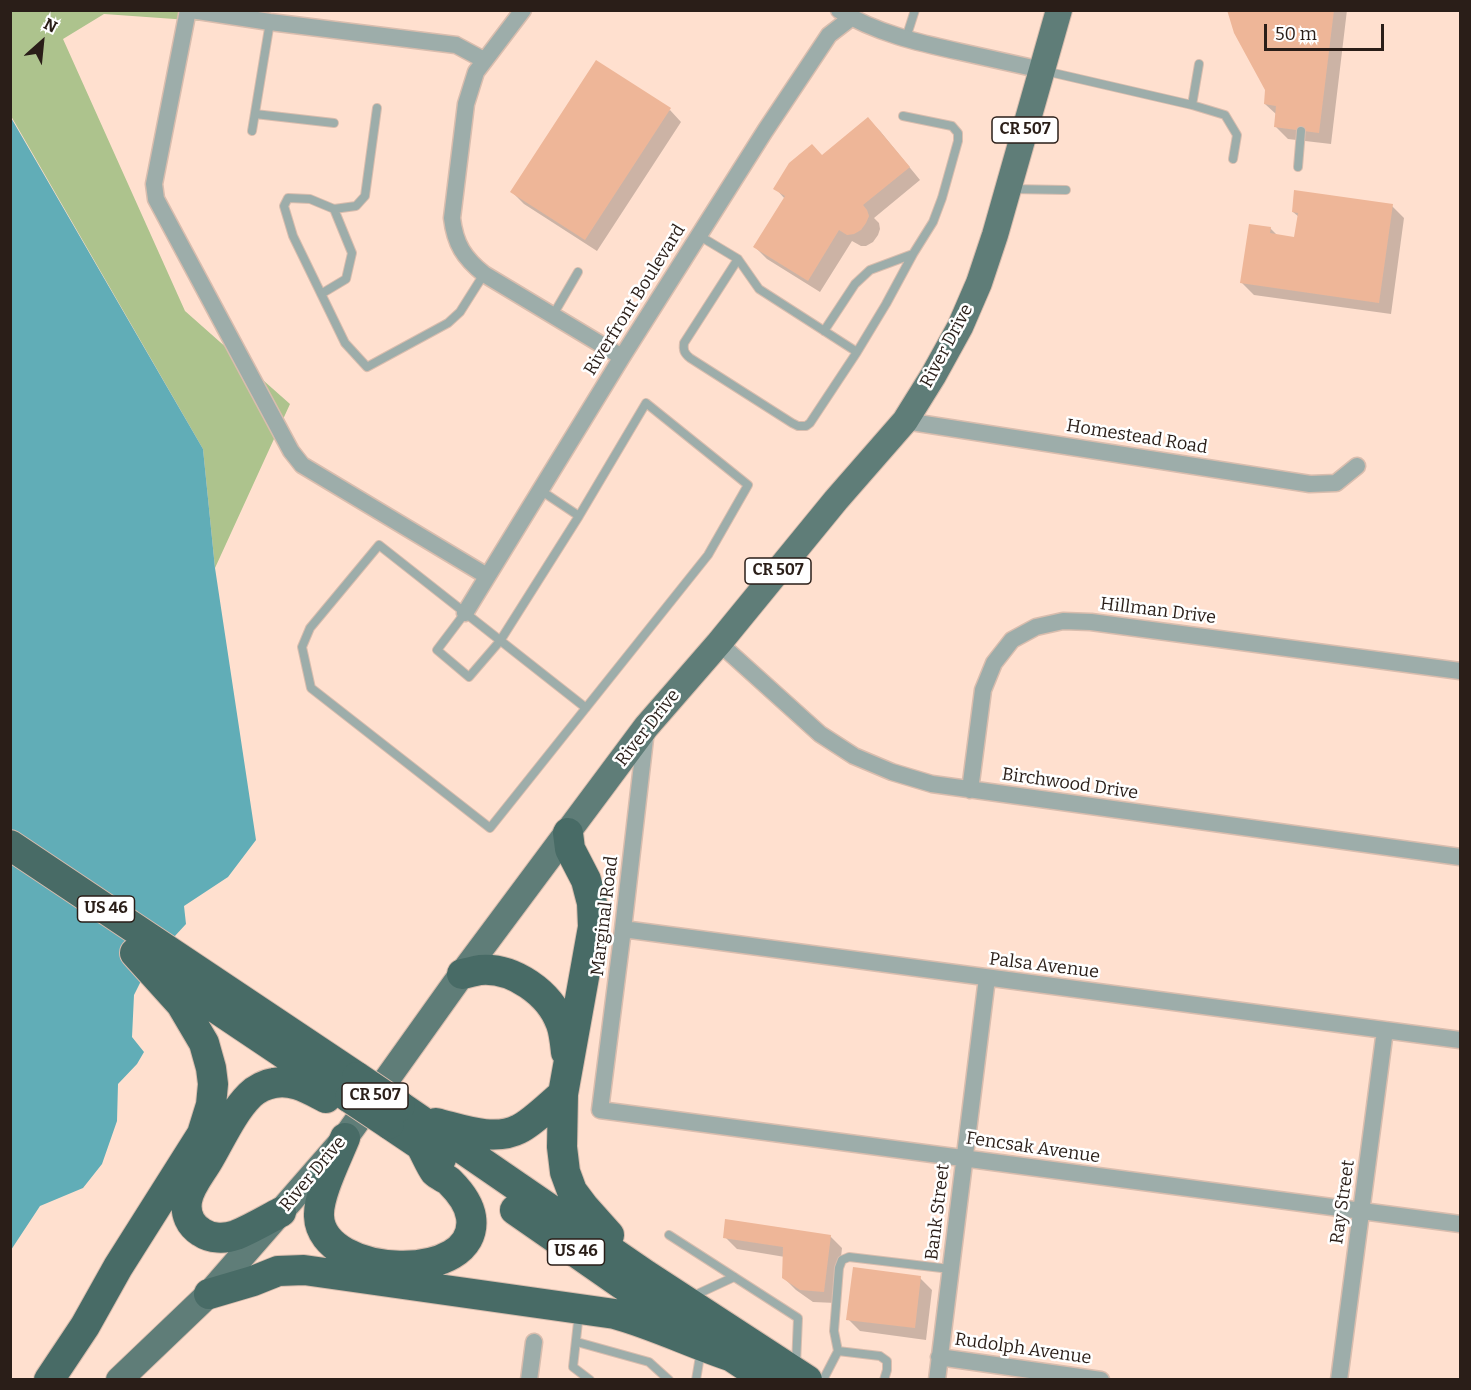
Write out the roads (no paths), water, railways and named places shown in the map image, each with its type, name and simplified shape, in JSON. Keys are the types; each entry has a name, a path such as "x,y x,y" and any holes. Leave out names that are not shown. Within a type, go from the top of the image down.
{"highway":[{"path":"568,833 570,849 586,880 592,903 593,927 563,1094 565,1172 572,1191 584,1208 646,1275"},
{"name":"US 46","path":"10,845 190,989"},
{"name":"US 46","path":"10,870 190,989 354,1088 809,1377"},
{"path":"462,974 480,970 497,972 525,982 535,989 545,998 562,1024 568,1060"},
{"path":"49,1380 85,1326 118,1267 202,1134 208,1119 213,1084 211,1068 190,989"},
{"path":"281,1212 236,1235 217,1238 195,1228 190,1223 186,1208 190,1192 238,1109 251,1094 275,1082 307,1088 329,1100 354,1088"},
{"path":"407,1123 500,1135 519,1129 563,1094"},
{"path":"345,1138 319,1209 321,1225 328,1239 341,1251 364,1260 390,1265 416,1265 442,1260 457,1252 467,1239 471,1226 469,1209 462,1195 450,1182 435,1172 407,1123"},
{"name":"US 46","path":"407,1123 620,1283 767,1380"},
{"path":"209,1294 278,1271 304,1270 615,1314 643,1322 701,1347 733,1357"}],"main road":[{"name":"River Drive","path":"119,1380 209,1294 345,1138 462,974 646,727 905,421 960,327 979,283 1059,10"}],"street":[{"path":"484,60 456,45 190,10 175,73 154,184 156,199 291,451 302,465 487,576"},
{"path":"522,10 476,72 466,104 452,218 453,230 470,262 484,274 622,357"},
{"path":"845,14 906,38 934,46 1042,70"},
{"name":"Riverfront Boulevard","path":"465,613 698,235 765,130 845,14"},
{"name":"Homestead Road","path":"905,421 1310,484 1336,483 1357,466"},
{"name":"Hillman Drive","path":"970,790 983,690 994,663 1012,640 1036,627 1064,621 1091,622 1461,671"},
{"name":"Birchwood Drive","path":"719,643 820,734 854,756 892,772 932,784 1461,857"},
{"name":"Marginal Road","path":"600,1110 646,727"},
{"name":"Palsa Avenue","path":"623,929 1461,1040"},
{"name":"Bank Street","path":"937,1380 987,978"},
{"name":"Ray Street","path":"1339,1380 1385,1030"},
{"name":"Fencsak Avenue","path":"600,1110 1461,1224"},
{"path":"530,1380 534,1342"},
{"name":"Rudolph Avenue","path":"939,1357 1101,1380"}],"lane":[{"path":"906,38 915,10"},
{"path":"252,130 270,22"},
{"path":"1192,105 1199,64"},
{"path":"1042,70 1192,105 1224,115 1237,135 1233,159"},
{"path":"377,108 365,196 356,206 334,209 310,199 288,198 284,206 293,236 345,343 367,367 448,323 460,312 484,274"},
{"path":"255,114 334,123"},
{"path":"738,259 684,343 684,350 690,357 792,423 806,426 857,352 886,304 933,222 942,198 958,141 958,133 952,126 903,116"},
{"path":"1298,167 1301,131"},
{"path":"1008,189 1066,190"},
{"path":"321,294 345,279 352,253 334,209"},
{"path":"698,235 738,259 759,289 857,352"},
{"path":"824,331 855,284 870,270 913,254"},
{"path":"553,315 578,272"},
{"path":"465,613 437,650 469,678 500,641 646,404 748,485 708,555 586,708 490,828 311,688 302,647 310,628 379,545 465,613 500,641 586,708"},
{"path":"540,490 579,516"},
{"path":"669,1234 798,1318 809,1377"},
{"path":"838,1351 834,1331 839,1268 842,1260 849,1257 950,1269"},
{"path":"685,1300 734,1277"},
{"path":"579,1308 573,1367 590,1380"},
{"path":"577,1342 649,1362 669,1380"},
{"path":"696,1380 701,1347"},
{"path":"809,1377 838,1351 880,1356 887,1361 884,1380"}],"water":[{"path":"10,116 203,449 215,568 256,840 228,877 184,906 186,924 150,963 134,995 132,1037 144,1052 137,1064 118,1084 117,1121 102,1164 83,1188 40,1206 11,1250"}]}
